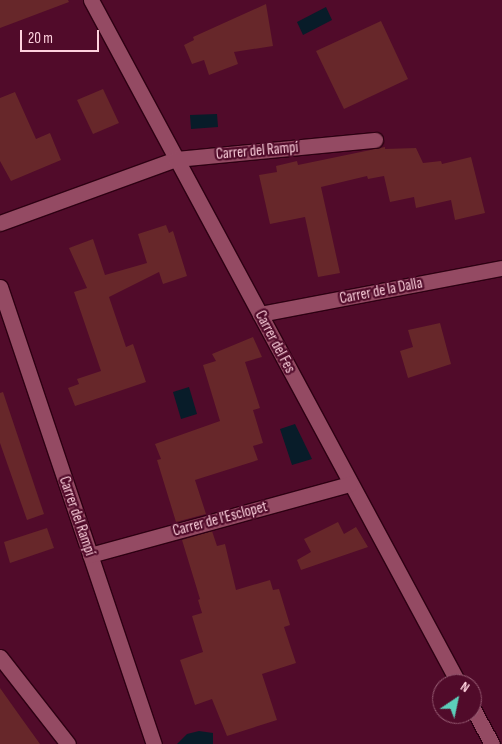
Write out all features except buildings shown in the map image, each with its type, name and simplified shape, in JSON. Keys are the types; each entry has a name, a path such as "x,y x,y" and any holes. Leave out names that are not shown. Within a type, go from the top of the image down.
{"street":[{"name":"Carrer del Fes","path":"91,0 454,674"},
{"name":"Carrer del Rampí","path":"0,223 176,159 375,140"},
{"name":"Carrer de la Dalla","path":"260,314 502,268"},
{"name":"Carrer del Rampí","path":"0,287 154,744"},
{"name":"Carrer de l'Esclopet","path":"90,555 350,484"},
{"path":"0,657 68,744"},
{"path":"481,724 492,744"}],"water":[{"path":"326,7 332,20 303,35 297,22"},
{"path":"217,114 218,127 191,129 190,115"},
{"path":"189,387 197,414 181,419 173,392"},
{"path":"295,424 312,459 292,465 280,429"},
{"path":"199,731 213,733 213,744 177,744 187,734"}]}
